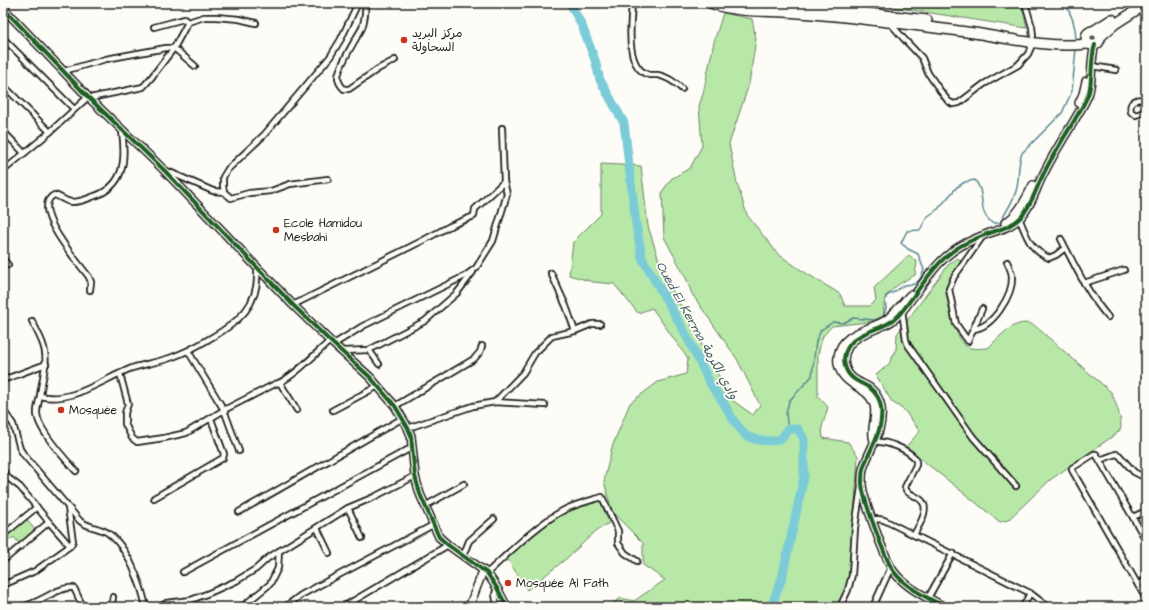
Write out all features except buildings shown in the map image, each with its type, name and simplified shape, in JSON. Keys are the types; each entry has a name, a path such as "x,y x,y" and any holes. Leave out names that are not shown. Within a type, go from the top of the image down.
{"highway":[{"path":"710,3 744,11 810,14 1033,39 1085,41 1111,27 1146,4"},
{"path":"733,3 809,6 860,11 1033,39"},
{"path":"1085,41 1136,3"}],"street":[{"path":"328,179 290,184 271,191 249,193 231,198 224,192 223,186 223,177 228,169 264,135 330,57 341,39 358,3"},
{"path":"365,3 366,10 362,28 341,68 338,78 340,84 344,89 349,89 378,69 396,60"},
{"path":"632,3 631,47 633,58 637,65 646,74 668,78 682,89"},
{"path":"890,22 922,58 928,73 939,89 948,101 954,104 959,103 984,84 1018,65 1028,54 1033,39 1032,27 1025,3"},
{"path":"3,8 89,97 164,170 294,305 378,386 395,406 403,418 411,436 415,476 420,494 439,537 485,572 497,588 507,607"},
{"path":"3,170 50,132 89,97 143,87 174,48 188,22 204,17 216,17 239,19 256,23"},
{"path":"154,27 184,19 188,22"},
{"path":"3,38 74,109"},
{"path":"840,607 848,590 852,575 855,528 863,470 874,441 879,434 881,416 879,400 875,393 870,388 854,379 848,373 844,356 847,348 859,337 890,323 912,292 935,264 953,247 974,235 1006,223 1025,212 1043,174 1085,102 1090,88 1092,66 1085,41"},
{"path":"901,308 946,257 962,245 984,235 1005,228 1018,216 1049,155 1081,100 1086,79 1085,41"},
{"path":"64,71 129,55 166,48 174,48 195,66"},
{"path":"1092,66 1116,70"},
{"path":"3,85 50,132"},
{"path":"1146,100 1134,100 1130,107 1131,112 1136,115 1146,111"},
{"path":"90,290 91,282 89,276 55,232 49,216 47,205 48,200 54,194 65,201 81,201 107,191 114,185 119,177 124,154 122,128"},
{"path":"342,351 369,350 426,320 457,293 476,268 493,241 507,194 504,182 502,128"},
{"path":"3,131 24,153"},
{"path":"164,170 213,192 224,192"},
{"path":"294,305 450,226 474,216 475,209 504,182"},
{"path":"1018,216 1028,240 1034,249 1040,254 1049,258 1066,248"},
{"path":"982,309 968,341 956,324 949,289 954,277 984,235"},
{"path":"1061,239 1084,283 1108,318"},
{"path":"3,259 8,265"},
{"path":"974,328 981,328 987,324 992,320 1002,306 1009,290 1012,276 1007,262"},
{"path":"40,396 58,398 79,392 132,368 188,351 223,332 239,320 255,293 258,280 257,266"},
{"path":"120,374 128,404 125,413 125,424 132,438 137,442 186,433 224,410 275,384 280,383 332,343 363,326 465,276 476,268"},
{"path":"1084,283 1124,270"},
{"path":"551,274 566,306 575,331"},
{"path":"901,308 908,345 973,437 1016,486"},
{"path":"32,321 46,352 46,364 41,382 40,396 36,412 40,423 55,446 76,471"},
{"path":"496,402 523,373 535,352 552,336 575,331 592,324 600,324"},
{"path":"395,406 474,359 480,352 482,346"},
{"path":"369,350 379,364"},
{"path":"188,351 224,410 239,451"},
{"path":"3,380 46,364"},
{"path":"280,383 297,410"},
{"path":"334,410 378,386"},
{"path":"408,428 473,406 496,402 545,405"},
{"path":"3,410 13,424 20,449 68,508 87,526 107,533 123,549 138,580 146,607"},
{"path":"239,512 403,418"},
{"path":"154,498 223,458 224,454 211,419"},
{"path":"874,441 882,441 897,446 916,459 916,465 905,489 924,503 925,513 914,535"},
{"path":"183,572 411,448"},
{"path":"1146,540 1096,454 1072,468 1146,599"},
{"path":"1100,460 1116,454 1119,455 1134,472 1146,478"},
{"path":"3,471 5,479 20,487 70,546"},
{"path":"161,607 166,603 191,600 209,594 256,569 268,558 348,508 374,498 415,476"},
{"path":"425,506 464,484"},
{"path":"862,485 886,557 891,567 901,579 928,598 945,607"},
{"path":"468,607 485,572 518,544 558,514 582,502 602,497 618,531 618,542 621,548 625,553 637,561"},
{"path":"3,535 37,507"},
{"path":"3,585 35,571 70,546 73,541 68,508"},
{"path":"348,508 362,538"},
{"path":"1133,517 1146,511"},
{"path":"463,556 469,541 494,519"},
{"path":"873,520 884,520 953,553 1030,593 1048,607"},
{"path":"3,561 49,522"},
{"path":"285,607 301,595 433,525"},
{"path":"317,528 328,553"},
{"path":"343,607 448,545"},
{"path":"243,606 270,584 278,568 279,551"},
{"path":"928,598 953,553"},
{"path":"873,607 891,567"},
{"path":"1138,585 1146,580"},
{"path":"24,607 36,603 58,590 67,587 74,588 82,607"},
{"path":"497,588 495,594 497,607"},
{"path":"1023,607 1030,593"},
{"path":"113,597 113,607"},
{"path":"3,605 8,607"}],"green space":[{"path":"867,3 1021,3 1027,28"},
{"path":"723,13 752,19 756,39 749,84 729,144 737,183 747,215 778,254 840,294 845,306 870,306 876,300 874,288 909,255 917,262 915,275 896,286 888,295 885,301 884,316 868,322 832,326 823,336 818,354 818,396 828,407 822,427 823,438 848,442 858,456 850,580 840,607 621,607 610,605 621,598 634,601 665,580 643,565 643,543 612,512 604,481 612,447 630,403 658,382 686,374 688,359 652,308 638,313 614,284 593,282 569,275 573,242 601,214 601,164 641,166 648,226 663,273 732,400 753,415 760,405 737,359 692,294 686,278 664,237 662,192 671,179 690,168 702,146 699,106 714,42"},
{"path":"958,258 962,262 952,274 948,283 947,297 954,326 962,342 968,347 988,348 1003,333 1015,326 1027,323 1034,325 1111,392 1118,409 1121,422 1120,429 1116,434 1050,480 1008,520 1000,522 921,459 904,449 920,431 904,410 892,402 876,375 889,364 896,349 897,334 949,264"},
{"path":"600,500 609,523 597,530 567,558 527,590 507,558 546,525 563,513"},
{"path":"26,519 36,531 20,545 14,537 8,541 5,537"}],"waterway":[{"name":"Oued El Kerma وادي الكرمة","path":"570,3 582,26 595,60 600,80 624,123 636,224 642,258 683,329 711,385 734,421 746,436 758,440 773,441 781,439 788,429 798,429 804,439 804,477 782,578 771,607"},
{"path":"1064,3 1073,21 1076,41"},
{"path":"788,429 786,414 789,401 812,376 816,341 821,330 833,322 843,323 853,318 875,320 883,317 886,308 886,296 904,285 915,284 920,279 924,270 918,254 908,249 901,243 907,231 920,230 927,217 938,209 957,187 965,182 975,180 979,186 984,213 992,223 1000,223 1015,195 1022,153 1062,113 1072,91 1076,48"}],"cycle path":[{"path":"3,8 88,97 164,170 293,305 370,377 395,406 411,436 415,476 420,494 439,537 487,573 507,607"},
{"path":"945,607 918,592 899,578 890,566 880,543 863,490 862,474 878,432 881,407 880,402 872,390 848,373 844,360 846,351 858,337 887,324 899,315 945,257 960,246 1013,224 1021,217 1031,202 1050,161 1088,96 1095,45"}],"place":[{"name":"مركز البريد السحاولة","path":"404,40"},
{"name":"Ecole Hamidou Mesbahi","path":"276,230"},
{"name":"Mosquée","path":"61,410"},
{"name":"Mosquée Al Fath","path":"508,583"}]}
